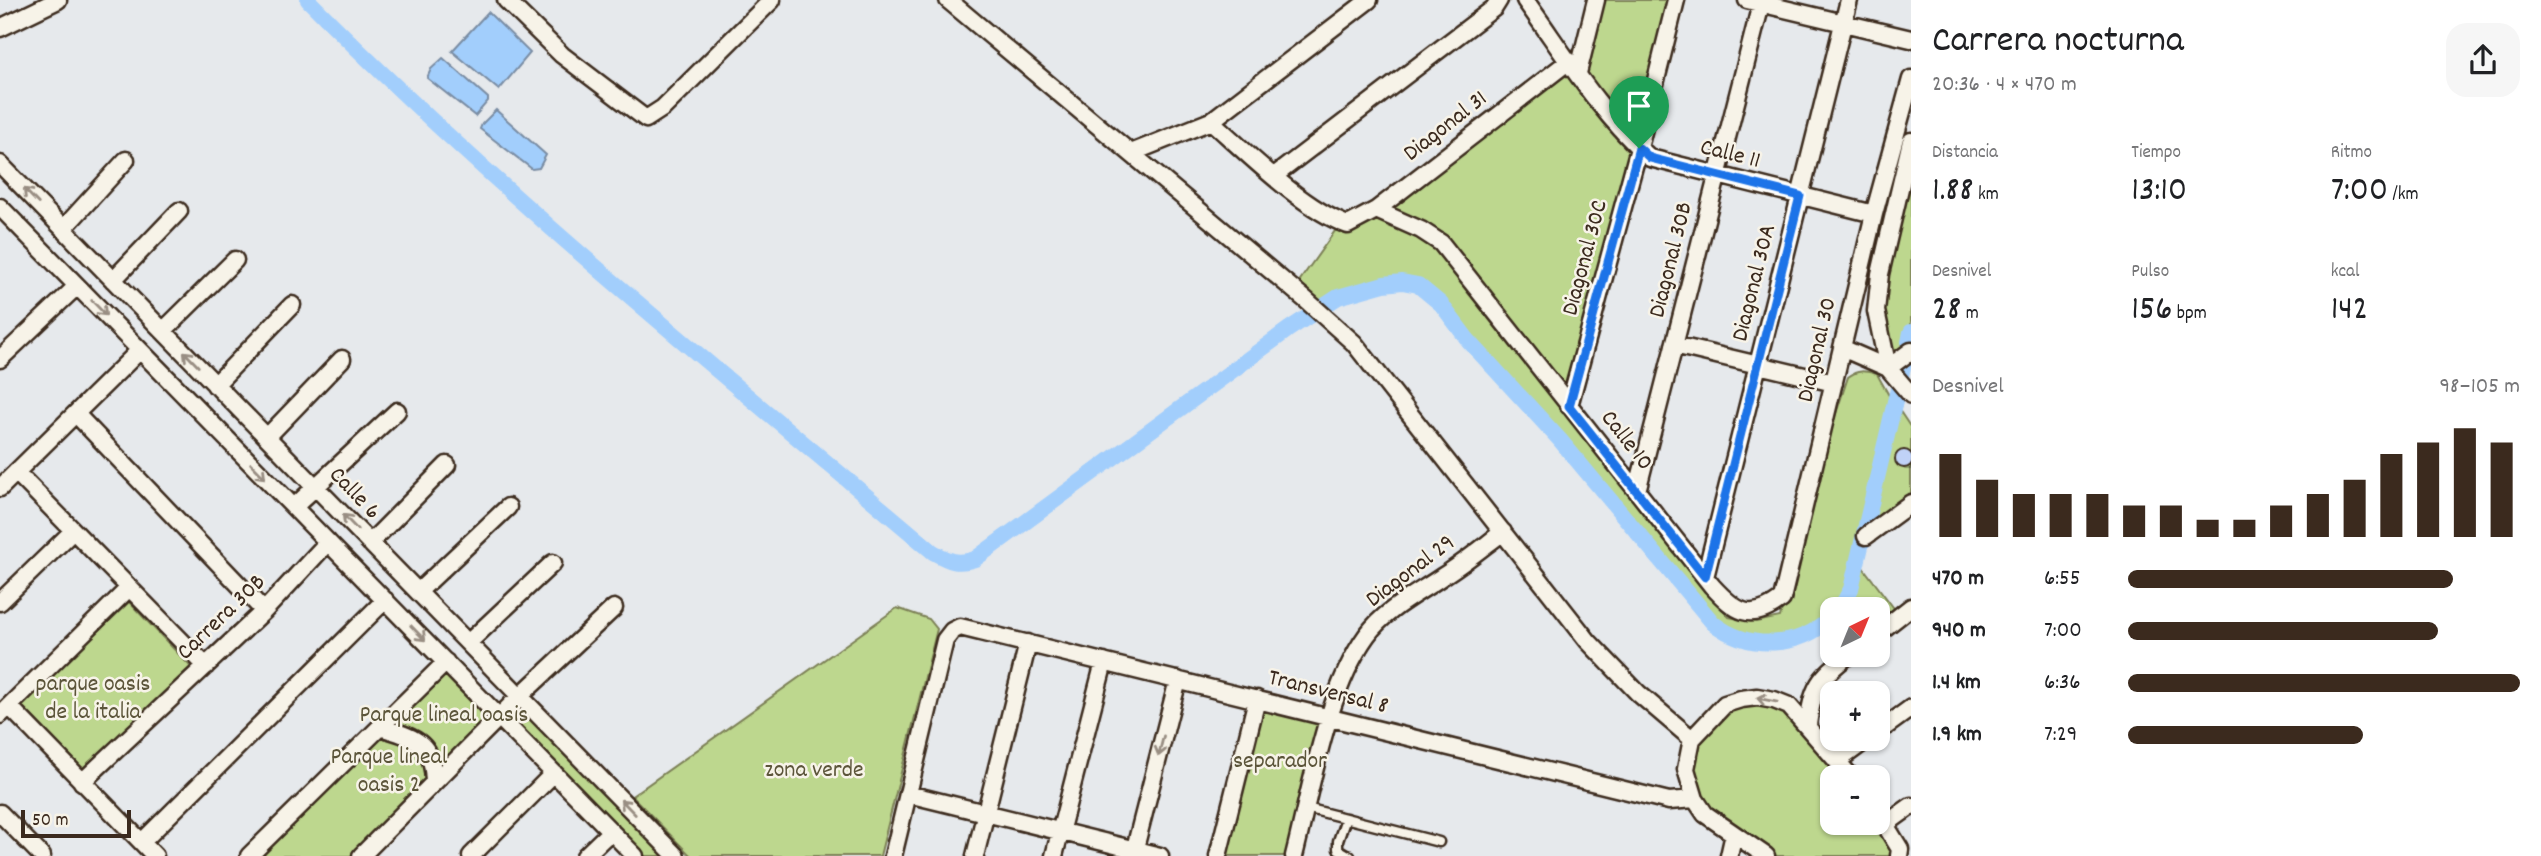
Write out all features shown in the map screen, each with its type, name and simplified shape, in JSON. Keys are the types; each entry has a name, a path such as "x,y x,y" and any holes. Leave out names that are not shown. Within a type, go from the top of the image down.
{"street":[{"path":"0,28 58,0"},
{"path":"506,0 562,55 646,119 663,108 772,0"},
{"path":"948,0 1354,343 1597,650 1638,693 1692,739"},
{"path":"1131,153 1210,121 1369,0"},
{"path":"1210,121 1274,176 1494,8 1499,0"},
{"name":"Calle 11","path":"1525,0 1611,117 1650,158 1874,214"},
{"path":"1574,67 1596,0"},
{"name":"Diagonal 30C","path":"1569,406 1676,0"},
{"name":"Diagonal 30A","path":"1705,577 1849,0"},
{"path":"1757,1 1911,39"},
{"name":"Diagonal 30B","path":"1637,491 1718,175 1757,1"},
{"name":"Diagonal 31","path":"1274,176 1328,218 1348,225 1376,210 1574,67"},
{"name":"Diagonal 30","path":"1751,614 1768,610 1782,600 1874,214 1911,79"},
{"name":"Diagonal 30","path":"1893,373 1875,311 1880,274 1911,141"},
{"path":"63,229 126,160"},
{"name":"Calle 6","path":"0,164 676,856"},
{"path":"0,207 635,856"},
{"name":"Calle 10","path":"1376,210 1421,230 1441,243 1705,577 1732,608 1751,614"},
{"path":"113,279 179,211"},
{"path":"163,331 235,260"},
{"path":"4,348 77,286"},
{"path":"215,385 292,305"},
{"path":"1674,345 1834,383"},
{"path":"1842,348 1893,373 1911,395"},
{"path":"0,488 140,350"},
{"path":"1893,373 1911,351"},
{"path":"267,437 342,359"},
{"path":"294,507 397,411"},
{"path":"75,414 264,611"},
{"path":"370,543 447,465"},
{"path":"16,472 206,666"},
{"path":"1866,536 1911,503"},
{"path":"418,592 508,506"},
{"path":"0,602 73,531"},
{"name":"Diagonal 29","path":"1294,856 1330,716 1343,678 1368,634 1396,607 1446,575 1503,532"},
{"name":"Carrera 30B","path":"82,782 264,611 328,542"},
{"path":"468,643 553,563"},
{"path":"129,588 4,710 82,782 155,856"},
{"path":"142,842 385,600"},
{"path":"1890,624 1911,607"},
{"path":"371,853 434,782 614,608"},
{"name":"Transversal 8","path":"908,794 946,640 952,631 960,626 1669,800 1695,799"},
{"path":"975,856 1028,643"},
{"path":"249,856 446,662"},
{"path":"1054,856 1104,662"},
{"path":"1808,725 1812,695 1825,673 1833,667"},
{"path":"1134,853 1178,680"},
{"path":"1766,856 1705,814 1695,799 1686,769 1692,739 1725,704 1758,697 1789,706 1843,765"},
{"path":"1218,856 1257,699"},
{"path":"1890,723 1911,708"},
{"path":"380,727 409,736 425,747 432,760 434,782"},
{"path":"1839,760 1851,751"},
{"path":"471,856 554,773"},
{"path":"893,856 908,794 1134,853 1160,856"},
{"path":"1890,815 1911,806"},
{"path":"0,813 42,856"},
{"path":"585,856 611,831"},
{"path":"1890,833 1901,854"},
{"path":"1729,856 1734,834"}],"lane":[{"path":"1306,808 1438,842"},
{"path":"1346,818 1338,849 1350,856"}],"green space":[{"path":"1596,0 1676,0 1569,406 1441,243 1376,210 1569,61 1577,72"},
{"path":"1911,153 1911,349 1889,368 1876,311"},
{"path":"1373,219 1407,231 1440,253 1729,617 1756,622 1780,617 1826,444 1848,377 1862,371 1877,374 1892,401 1855,570 1862,566 1885,597 1820,597 1820,626 1805,634 1774,642 1742,638 1713,623 1582,460 1481,354 1435,298 1406,280 1386,279 1350,289 1321,303 1298,283 1335,231 1351,229"},
{"path":"1897,407 1911,428 1911,500 1869,531"},
{"name":"parque oasis de la italia","path":"129,602 191,667 84,770 21,705"},
{"path":"1890,603 1896,611 1890,616"},
{"name":"zona verde","path":"897,608 929,619 937,629 880,856 691,856 632,796"},
{"name":"Parque lineal oasis","path":"445,667 491,720 437,776 436,758 384,726"},
{"path":"520,696 676,856 630,856 495,721"},
{"name":"separador","path":"1257,699 1330,716 1294,856 1220,856"},
{"path":"1774,700 1835,765 1820,765 1820,835 1888,835 1905,856 1767,856 1691,801 1692,739 1725,704"},
{"name":"Parque lineal oasis 2","path":"379,732 397,736 426,757 430,781 353,856 260,856"}],"water":[{"path":"488,12 530,53 499,90 452,51"},
{"path":"443,58 488,98 475,116 427,78 431,69"},
{"path":"496,110 546,155 539,168 532,169 480,129"}],"building":[{"path":"1904,450 1910,453 1910,465 1904,468 1898,465 1895,459 1898,453"}],"waterway":[{"path":"308,0 458,144 614,283 933,552 949,560 963,562 975,559 1289,329 1338,297 1384,284 1402,282 1418,285 1441,304 1468,340 1560,440 1713,623 1727,632 1758,642 1789,640 1820,627"},
{"path":"1909,342 1911,332"},
{"path":"1847,597 1851,589 1904,363"}],"route":[{"path":"1639,148 1650,158 1800,196 1705,577 1569,406 1639,148"}]}
